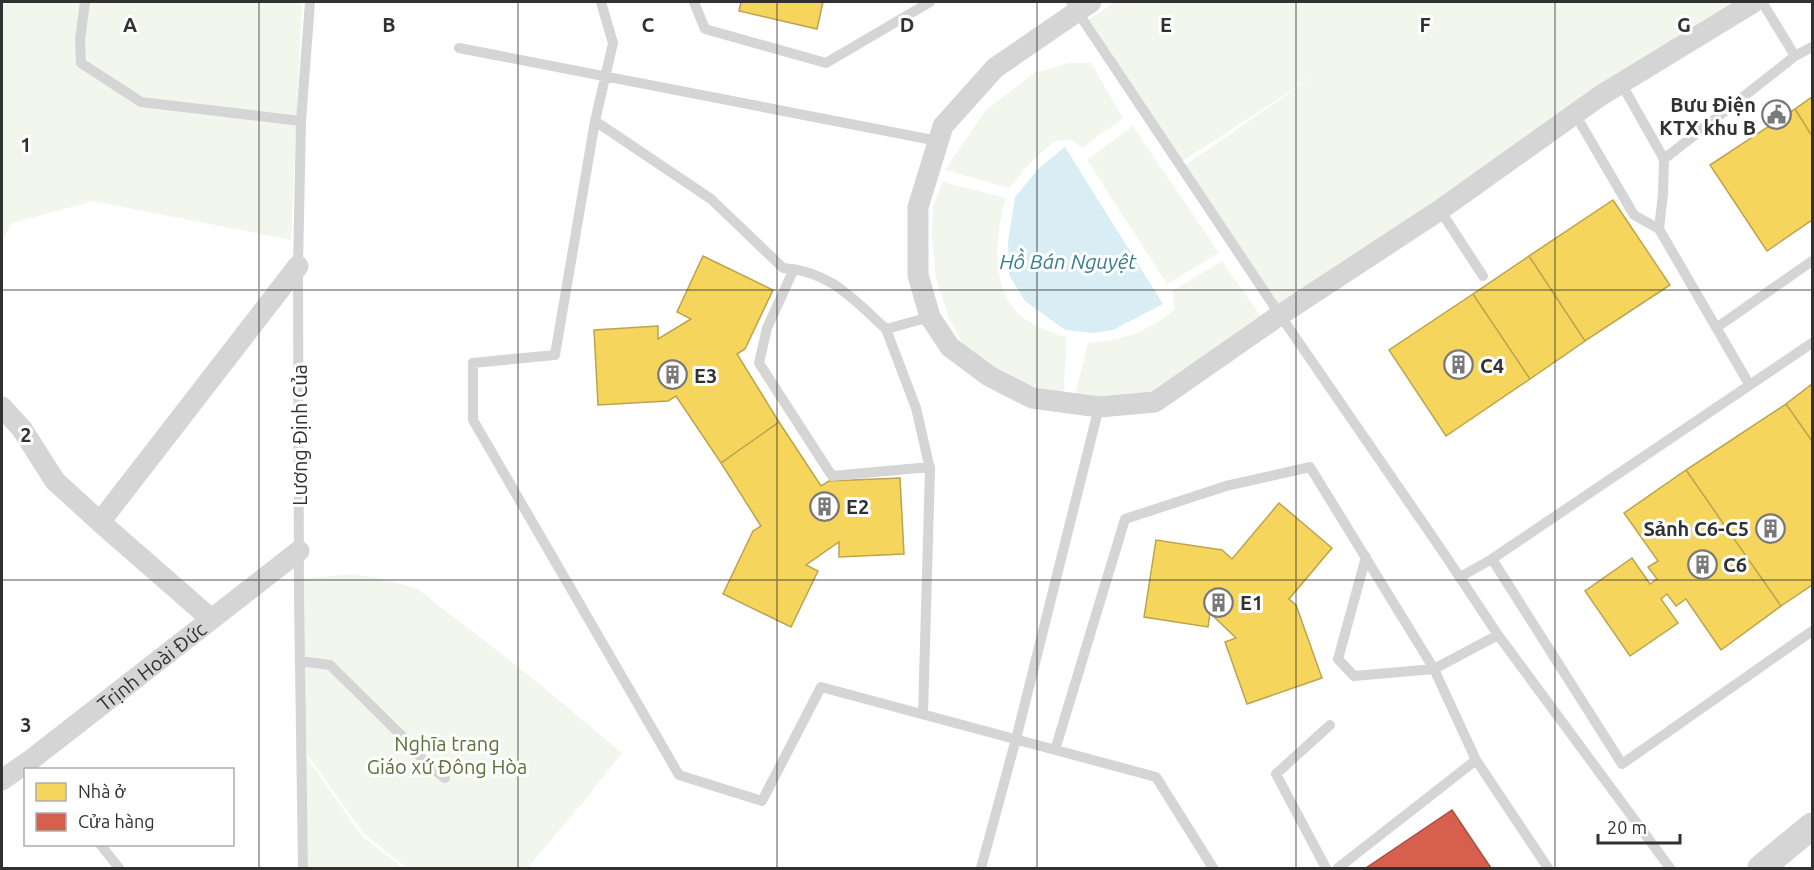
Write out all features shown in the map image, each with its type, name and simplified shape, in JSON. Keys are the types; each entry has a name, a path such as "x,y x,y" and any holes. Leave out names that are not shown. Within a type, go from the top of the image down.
{"street":[{"path":"1080,5 995,68 943,126 918,207 918,275 930,317 950,347 989,376 1032,398 1099,407 1155,402 1280,315 1440,210 1621,83 1754,2"},
{"path":"100,522 298,266"},
{"path":"2,407 22,429 56,481 211,619"},
{"name":"Trịnh Hoài Đức","path":"36,764 211,619 299,551"},
{"name":"Trịnh Hoài Đức","path":"2,780 24,770"},
{"path":"1761,868 1812,826"}],"lane":[{"path":"86,2 80,40 81,63 141,102 301,121"},
{"name":"Lương Định Của","path":"303,868 298,266 301,121 310,2"},
{"path":"601,2 613,43 595,121 555,355 474,363 473,420 678,776 762,801 821,687 1156,777 1213,868"},
{"path":"694,2 705,29 826,63 930,2"},
{"path":"1762,2 1795,56"},
{"path":"1080,5 1280,315 1460,576 1497,635 1671,868"},
{"path":"1664,159 1795,56 1812,47"},
{"path":"459,48 938,141"},
{"path":"1621,83 1664,159 1659,229"},
{"path":"1575,114 1634,215 1659,229 1749,384"},
{"path":"595,121 711,199 783,268 801,269 837,285 886,328 916,408 930,468 923,714"},
{"path":"1440,210 1483,276"},
{"path":"1716,328 1812,261"},
{"path":"794,269 766,328 759,363 832,476 930,468"},
{"path":"886,328 930,317"},
{"path":"1460,576 1492,559 1812,343"},
{"path":"981,868 1016,739 1099,407"},
{"path":"1055,750 1125,519 1226,486 1310,467 1434,669 1476,760 1548,868"},
{"path":"1366,558 1338,659 1354,676 1434,669 1497,635"},
{"path":"1492,559 1622,764 1812,631"},
{"path":"300,661 330,665 402,736 427,765 445,778"},
{"path":"1326,868 1276,774 1330,725"},
{"path":"1338,868 1476,760"},
{"path":"102,846 119,868"}],"green space":[{"path":"2,2 302,2 291,240 93,201 12,223 2,242"},
{"path":"1115,2 1753,2 1280,313 1184,166 1318,73 1181,162 1085,22"},
{"path":"1069,63 1091,63 1123,118 1082,148 1072,140 1054,141 1032,161 1009,188 945,170 985,111 1034,73"},
{"path":"1133,126 1219,253 1167,284 1087,160"},
{"path":"942,182 1006,198 997,255 1001,284 1014,309 1025,319 1038,327 1067,337 1063,401 972,359 950,321 936,279 932,237 933,207"},
{"path":"1222,261 1262,318 1143,399 1075,395 1088,343 1135,334 1155,324 1175,309 1172,291"},
{"name":"Nghĩa trang Giáo xứ Đông Hòa","path":"353,574 416,588 525,672 622,753 527,868 407,868 364,834 299,743 299,579"},
{"path":"305,755 362,836 403,868 308,868"}],"water":[{"name":"Hồ Bán Nguyệt","path":"1065,147 1163,304 1113,330 1094,333 1065,330 1025,301 1009,275 1008,241 1015,197 1039,168"}],"building: Nhà ở":[{"path":"741,2 823,2 817,29 739,11"},
{"path":"1812,97 1812,136 1795,109"},
{"path":"1795,109 1812,136 1812,220 1767,251 1710,165"},
{"path":"1613,200 1670,285 1585,341 1529,256"},
{"name":"E3","path":"703,256 773,290 745,349 737,354 779,422 721,463 676,396 668,401 598,405 594,330 658,326 658,339 691,319 677,312"},
{"path":"1529,256 1585,341 1530,379 1473,294"},
{"name":"C4","path":"1473,294 1530,379 1446,436 1389,350"},
{"path":"1812,384 1812,441 1786,404"},
{"name":"Sảnh C6-C5","path":"1786,404 1812,441 1812,585 1781,606 1686,470"},
{"name":"E2","path":"779,422 821,486 829,481 900,478 904,554 839,557 839,542 806,565 818,571 791,627 723,594 753,531 761,526 721,463"},
{"name":"C6","path":"1686,470 1781,606 1721,650 1686,599 1676,606 1667,594 1661,599 1678,623 1630,656 1585,591 1632,558 1650,584 1657,579 1648,567 1658,561 1624,513"},
{"name":"E1","path":"1279,503 1332,548 1289,599 1296,605 1322,678 1247,704 1225,642 1236,638 1210,613 1208,627 1144,617 1156,540 1222,550 1232,559"}],"building: Cửa hàng":[{"path":"1452,810 1491,868 1366,868"}],"place":[{"name":"Bưu Điện KTX khu B","path":"1777,115"},
{"name":"C4","path":"1459,365"},
{"name":"E3","path":"673,375"},
{"name":"E2","path":"825,506"},
{"name":"Sảnh C6-C5","path":"1770,528"},
{"name":"C6","path":"1702,564"},
{"name":"E1","path":"1219,602"}]}
